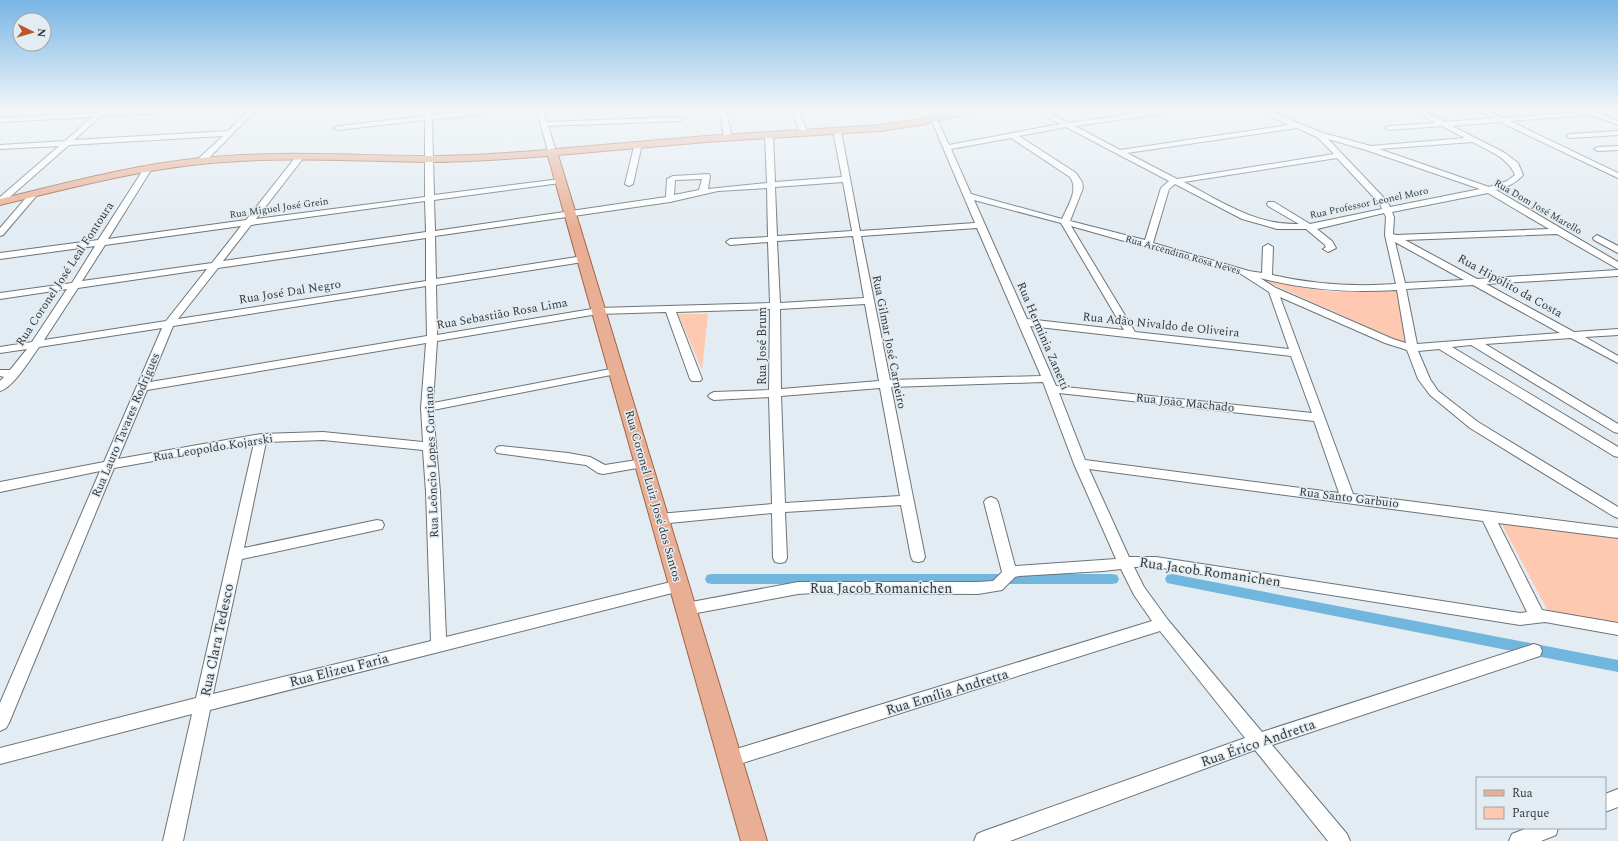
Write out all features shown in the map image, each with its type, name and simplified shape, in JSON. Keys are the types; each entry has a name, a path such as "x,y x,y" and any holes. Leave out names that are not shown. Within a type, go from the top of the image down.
{"main road":[{"path":"0,201 147,170 201,161 252,157 301,156 429,159 486,158 561,150"},
{"name":"Rua Coronel Luiz José dos Santos","path":"552,151 754,841"}],"street":[{"path":"0,201 58,150"},
{"path":"201,161 212,150"},
{"name":"Rua Leôncio Lopes Cortiano","path":"429,150 432,339 428,408 429,447 433,492 438,646"},
{"path":"629,184 637,150"},
{"name":"Rua José Brum","path":"770,150 780,558"},
{"name":"Rua Gilmar José Carneiro","path":"841,150 868,301 918,557"},
{"name":"Rua Herminia Zanetti","path":"948,150 1050,384 1080,464 1139,591 1163,624 1340,841"},
{"path":"1035,150 1073,175 1078,182 1079,188 1065,223 1132,335"},
{"name":"Rua Professor Leonel Moro","path":"1116,150 1245,217 1277,226 1310,227 1489,190 1510,183 1519,175 1515,166 1502,155 1493,150"},
{"path":"1119,152 1131,150"},
{"path":"1335,150 1384,203 1388,210 1412,348 1424,379 1434,393 1474,425 1618,513"},
{"name":"Rua Dom José Marello","path":"1375,150 1489,190 1618,266"},
{"path":"1565,150 1618,176"},
{"path":"1148,244 1165,188 1176,181 1340,155"},
{"name":"Rua Lauro Tavares Rodrigues","path":"0,723 170,324 301,156"},
{"name":"Rua Coronel José Leal Fontoura","path":"0,388 14,374 36,344 75,286 100,243 147,170"},
{"path":"670,200 671,179 673,178 706,176 703,192"},
{"path":"0,296 570,215 670,200 703,192 771,184 846,179"},
{"name":"Rua Miguel José Grein","path":"0,256 560,181"},
{"path":"0,233 34,194"},
{"name":"Rua Arcendino Rosa Neves","path":"968,196 1148,244 1244,272 1273,290 1388,341 1412,348"},
{"path":"1272,204 1310,227 1329,243 1331,248 1328,249"},
{"path":"730,242 981,225"},
{"path":"1393,237 1559,231"},
{"name":"Rua Hipólito da Costa","path":"1393,237 1618,360"},
{"path":"1597,238 1618,250"},
{"path":"1267,277 1268,247"},
{"name":"Rua José Dal Negro","path":"0,350 583,259"},
{"path":"1244,272 1298,284 1364,289 1618,273"},
{"path":"1273,290 1348,498"},
{"name":"Rua Sebastião Rosa Lima","path":"143,387 598,311 775,306 868,301"},
{"path":"670,309 696,379"},
{"name":"Rua Adão Nivaldo de Oliveira","path":"1023,322 1296,353"},
{"path":"1412,348 1473,342 1618,332"},
{"path":"1473,342 1618,429"},
{"path":"1442,346 1618,453"},
{"path":"428,408 616,371"},
{"path":"0,373 14,374"},
{"name":"Rua João Machado","path":"714,396 775,394 884,384 1050,384 1319,418"},
{"name":"Rua Leopoldo Kojarski","path":"0,487 109,465 262,438 323,436 429,447"},
{"name":"Rua Clara Tedesco","path":"173,841 262,438"},
{"path":"502,450 568,457 590,461 603,470 643,463"},
{"name":"Rua Santo Garbuio","path":"1080,464 1618,533"},
{"path":"659,519 778,508 906,500"},
{"path":"991,502 1007,577"},
{"path":"1488,516 1537,616"},
{"path":"236,555 377,525"},
{"name":"Rua Jacob Romanichen","path":"686,609 806,588 978,588 996,586 1019,570 1033,568 1103,566 1138,561 1156,562 1520,619 1537,616 1554,617 1618,629"},
{"name":"Rua Elizeu Faria","path":"0,756 679,586"},
{"name":"Rua Emília Andretta","path":"730,760 1163,624"},
{"name":"Rua Érico Andretta","path":"984,841 1259,741 1534,652"},
{"path":"1606,803 1618,798"},
{"path":"1519,841 1547,829"}],"green space":[{"path":"1259,278 1304,288 1336,292 1397,291 1406,344"},
{"path":"678,314 708,314 702,370"},
{"path":"1500,521 1618,537 1618,625 1549,613"}],"waterway":[{"path":"712,579 1112,579"},
{"path":"1172,579 1618,666"}]}
